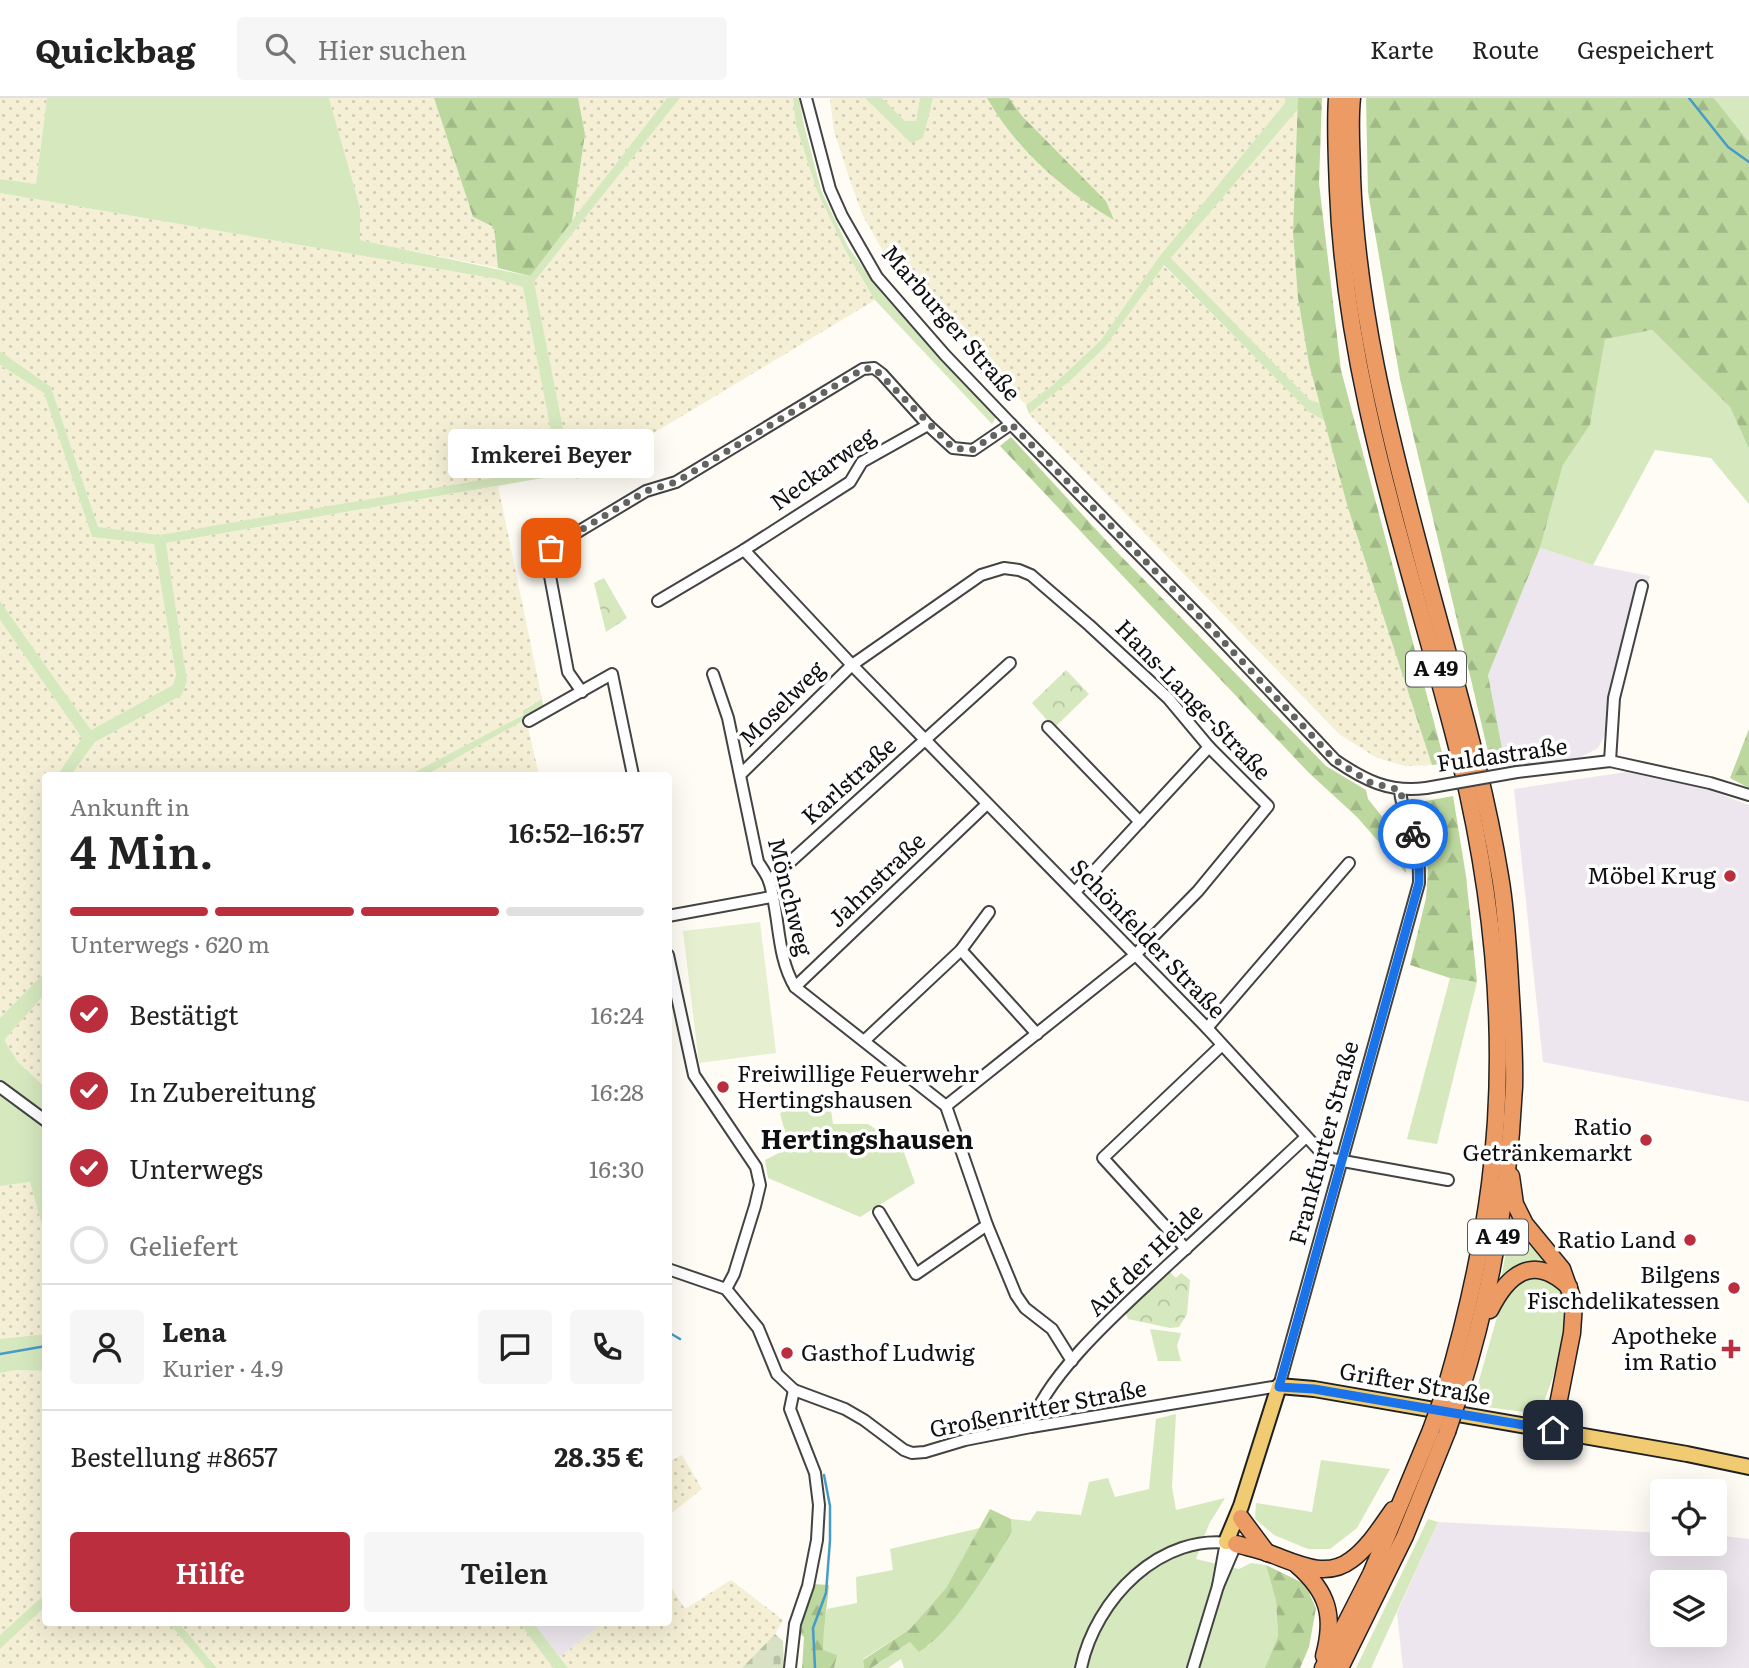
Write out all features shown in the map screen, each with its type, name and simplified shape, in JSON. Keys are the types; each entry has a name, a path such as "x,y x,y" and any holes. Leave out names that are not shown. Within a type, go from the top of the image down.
{"highway":[{"name":"A 49","path":"1337,98 1335,124 1339,234 1354,342 1378,460 1469,799 1496,975 1498,1064 1490,1185 1452,1392"},
{"name":"A 49","path":"1340,1668 1405,1536 1452,1392 1476,1342 1495,1255 1510,1132 1514,1041 1501,877 1470,736 1394,453 1368,335 1354,224 1352,98"},
{"path":"1510,1132 1511,1183 1515,1204 1525,1224 1562,1269 1571,1289 1574,1315 1553,1430"},
{"path":"1476,1342 1499,1293 1515,1276 1542,1271 1555,1276 1571,1289"},
{"name":"A 49","path":"1321,1668 1371,1574 1410,1485 1439,1431"},
{"path":"1231,1543 1297,1565 1325,1569 1348,1563 1365,1548 1410,1485"},
{"path":"1241,1512 1267,1553"},
{"path":"1297,1565 1317,1584 1325,1598 1328,1632 1321,1668"}],"main road":[{"name":"Grifter Straße","path":"1279,1387 1314,1389 1749,1467"},
{"name":"Frankfurter Straße","path":"1231,1543 1279,1387"}],"street":[{"name":"Marburger Straße","path":"806,98 830,189 877,278 945,355 1335,760 1371,783 1401,790"},
{"path":"582,692 568,672 547,554 551,548 646,491 676,482 863,369 874,368 882,374 928,425 953,448 972,450 1011,424"},
{"name":"Neckarweg","path":"658,601 850,482 862,462 928,425"},
{"name":"Schönfelder Straße","path":"744,550 852,665 1207,1028 1306,1137 1332,1159 1342,1161"},
{"name":"Hans-Lange-Straße","path":"852,665 981,575 1004,568 1031,575 1168,698 1209,747 1268,806 1198,891 1134,956"},
{"path":"1610,761 1614,698 1642,586"},
{"path":"926,741 1010,663"},
{"name":"Moselweg","path":"741,774 852,665"},
{"path":"529,721 612,674 632,772"},
{"name":"Mönchweg","path":"713,674 728,718 758,862 769,881 776,909 787,973 795,987 946,1106"},
{"path":"1048,727 1140,821"},
{"name":"Karlstraße","path":"769,881 926,741"},
{"path":"1075,892 1209,747"},
{"name":"Fuldastraße","path":"1401,790 1610,761 1710,783 1749,796"},
{"name":"Frankfurter Straße","path":"1279,1387 1419,883 1419,857 1403,810 1401,790"},
{"name":"Jahnstraße","path":"795,987 987,804"},
{"path":"1207,1028 1349,863"},
{"path":"672,915 771,897"},
{"path":"864,1041 961,950 989,912"},
{"path":"961,950 1037,1034"},
{"path":"1072,1361 1052,1329 1026,1308 1016,1295 987,1225 946,1106 1134,956"},
{"path":"672,973 694,1075 756,1167 760,1185 741,1251 726,1289"},
{"path":"1186,1249 1103,1158 1222,1046"},
{"path":"0,1087 42,1118"},
{"name":"Auf der Heide","path":"1031,1427 1041,1402 1072,1361 1117,1313 1306,1137"},
{"path":"1342,1161 1448,1180"},
{"path":"879,1212 916,1274 987,1225"},
{"path":"672,1270 726,1289 758,1328 777,1374 794,1390 790,1409 815,1473 819,1505 817,1540 808,1586 795,1624 790,1668"},
{"name":"Großenritter Straße","path":"794,1390 845,1409 912,1453 1031,1427 1279,1387"},
{"path":"1081,1668 1098,1618 1132,1578 1161,1559 1181,1550 1200,1545 1231,1543 1193,1668"}],"shaded area":[{"path":"0,98 47,98 36,185 0,179"},
{"path":"329,98 434,98 473,217 494,227 498,268 359,240 360,208"},
{"path":"578,98 667,98 572,221 585,134"},
{"path":"680,98 793,98 796,125 817,191 845,250 875,300 577,479 572,473 534,282"},
{"path":"830,98 865,98 912,143 933,98 987,98 1000,119 1113,219 1106,201 1022,116 1009,98 1285,98 1285,103 1159,257 1101,340 1053,385 1026,405 883,251 863,216 852,186 834,131"},
{"path":"882,98 920,98 916,121 905,121"},
{"path":"1299,108 1293,233 1298,298 1309,364 1320,403 1310,400 1171,258"},
{"path":"0,193 497,279 524,287 558,468 159,535 98,527 51,387 0,351"},
{"path":"1163,265 1309,412 1325,421 1348,508 1432,765 1405,766 1377,758 1339,734 1029,414 1072,379 1105,347"},
{"path":"0,365 44,393 92,537 154,544 176,675 173,685 91,730 0,601"},
{"path":"498,486 542,699 523,709 524,714 415,772 74,772 95,742 182,695 187,681 166,543"},
{"path":"1540,548 1593,565 1650,576 1606,732 1598,748 1581,757 1506,769 1488,675"},
{"path":"0,620 82,738 61,772 42,772 42,975 0,1018"},
{"path":"526,719 538,772 431,772"},
{"path":"1626,772 1679,779 1749,805 1749,1102 1543,1062 1514,789"},
{"path":"42,997 42,1084 18,1062 4,1040"},
{"path":"30,1182 42,1226 42,1334 0,1339 0,1186"},
{"path":"17,1370 42,1371 42,1597 0,1635 0,1373"},
{"path":"682,1455 702,1489 672,1513 672,1460"},
{"path":"1438,1522 1650,1532 1650,1556 1727,1556 1727,1536 1749,1539 1749,1668 1403,1668 1397,1613"},
{"path":"731,1580 783,1620 775,1634 742,1668 568,1668 560,1657 599,1626 672,1626 672,1589 685,1609"},
{"path":"42,1610 42,1626 171,1626 206,1668 0,1668 0,1649"},
{"path":"181,1626 522,1626 553,1668 217,1668"},
{"path":"536,1626 599,1626 560,1657"}],"green space":[{"path":"47,98 329,98 360,208 360,240 529,276 667,98 680,98 534,282 572,473 166,543 187,681 182,695 95,742 74,772 60,772 82,738 0,620 0,601 91,730 173,685 176,675 154,544 92,537 44,393 0,365 0,351 51,387 98,527 159,535 558,467 523,287 497,279 0,193 0,179 36,184"},
{"path":"434,98 578,98 585,134 572,221 530,276 498,268 494,227 473,217"},
{"path":"793,98 799,98 821,190 848,247 883,295 996,417 992,424 875,300 845,250 817,191 796,125"},
{"path":"865,98 882,98 905,121 916,121 920,98 933,98 923,138 911,143"},
{"path":"987,98 1009,98 1022,116 1106,201 1114,220 1077,196 1043,167 1012,134"},
{"path":"1285,98 1298,98 1299,108 1171,258 1310,400 1320,403 1325,421 1309,412 1164,265 1105,347 1072,379 1029,414 1026,405 1053,385 1101,340 1159,257 1285,103"},
{"path":"1298,98 1322,98 1319,183 1341,370 1445,764 1432,765 1348,508 1309,364 1298,298 1293,233"},
{"path":"1366,98 1714,98 1749,142 1749,449 1730,407 1652,330 1605,339 1590,425 1563,465 1540,548 1488,675 1503,753 1490,760 1400,379 1368,192"},
{"path":"1714,98 1749,98 1749,142"},
{"path":"1652,330 1730,407 1749,449 1749,504 1711,458 1655,450 1593,565 1540,548 1563,465 1590,425 1605,338"},
{"path":"1011,437 1113,548 1326,766 1366,790 1368,799 1404,844 1406,873 1357,817 1308,772 1000,446"},
{"path":"604,578 627,618 606,632 594,583"},
{"path":"1066,670 1089,694 1054,728 1032,703"},
{"path":"542,699 544,709 431,772 415,772 523,715 523,710"},
{"path":"1749,729 1749,788 1730,778"},
{"path":"1453,796 1466,876 1477,982 1450,978 1410,965 1426,898 1428,870 1415,803"},
{"path":"760,922 776,1053 699,1063 683,931"},
{"path":"42,975 42,997 4,1040 18,1062 42,1084 42,1226 30,1182 0,1186 0,1018"},
{"path":"1450,978 1477,982 1437,1144 1407,1139"},
{"path":"829,1097 833,1124 868,1124 902,1147 915,1183 860,1217 768,1178 765,1160 789,1148 780,1113"},
{"path":"1513,1211 1559,1269 1545,1268 1500,1285"},
{"path":"1170,1272 1176,1278 1181,1273 1190,1280 1187,1314 1179,1327 1170,1328 1128,1319 1126,1313"},
{"path":"1526,1277 1542,1277 1557,1285 1564,1299 1566,1317 1558,1361 1539,1414 1472,1405 1501,1303 1510,1286"},
{"path":"1150,1329 1181,1333 1177,1346 1181,1361 1158,1361"},
{"path":"42,1334 42,1371 17,1370 0,1373 0,1339"},
{"path":"1176,1414 1172,1487 1176,1510 1225,1498 1209,1524 1196,1559 1239,1569 1251,1563 1266,1565 1276,1601 1278,1636 1265,1668 904,1668 901,1659 888,1668 871,1668 910,1642 928,1646 970,1598 1012,1532 1011,1519 1030,1521 1037,1511 1081,1515 1089,1482 1108,1478 1115,1497 1149,1489 1156,1419"},
{"path":"1321,1460 1390,1469 1357,1528 1330,1549 1308,1549 1274,1535 1255,1519 1256,1503 1312,1512"},
{"path":"990,1509 1011,1519 1012,1532 959,1613 919,1652 910,1642 871,1668 864,1668 863,1660 910,1629 946,1588"},
{"path":"1428,1519 1438,1522 1371,1668 1356,1668"},
{"path":"980,1528 946,1588 910,1629 863,1659 864,1668 834,1668 836,1655 823,1651 823,1626 827,1609 857,1603 856,1577 893,1570 890,1549"},
{"path":"1266,1565 1305,1584 1316,1608 1309,1647 1300,1668 1265,1668 1278,1636 1276,1601"},
{"path":"813,1584 829,1585 823,1650 837,1655 834,1668 802,1668 804,1637 798,1631"},
{"path":"42,1597 42,1610 0,1649 0,1635"},
{"path":"171,1626 181,1626 217,1668 206,1668"},
{"path":"522,1626 536,1626 568,1668 553,1668"},
{"path":"775,1634 783,1641 784,1668 742,1668"}],"waterway":[{"path":"1689,98 1728,147 1749,162"},
{"path":"672,1334 680,1339"},
{"path":"0,1354 42,1347"},
{"path":"815,1668 813,1628 826,1593 830,1540 830,1506 824,1475"}],"way so far":[{"path":"551,548 646,491 676,482 863,369 874,368 953,448 972,450 1011,424 1204,621 1335,760 1371,783 1401,790 1403,810 1413,834"}],"place":[{"name":"Imkerei Beyer","path":"551,548"},
{"name":"Möbel Krug","path":"1730,876"},
{"name":"Freiwillige Feuerwehr Hertingshausen","path":"723,1087"},
{"name":"Ratio Getränkemarkt","path":"1646,1140"},
{"name":"Ratio Land","path":"1690,1240"},
{"name":"Bilgens Fischdelikatessen","path":"1734,1288"},
{"name":"Apotheke im Ratio","path":"1731,1349"},
{"name":"Gasthof Ludwig","path":"787,1353"}],"district":[{"name":"Hertingshausen","path":"867,1140"}],"route":[{"path":"1413,834 1419,857 1419,883 1279,1387 1314,1389 1553,1430"}]}
